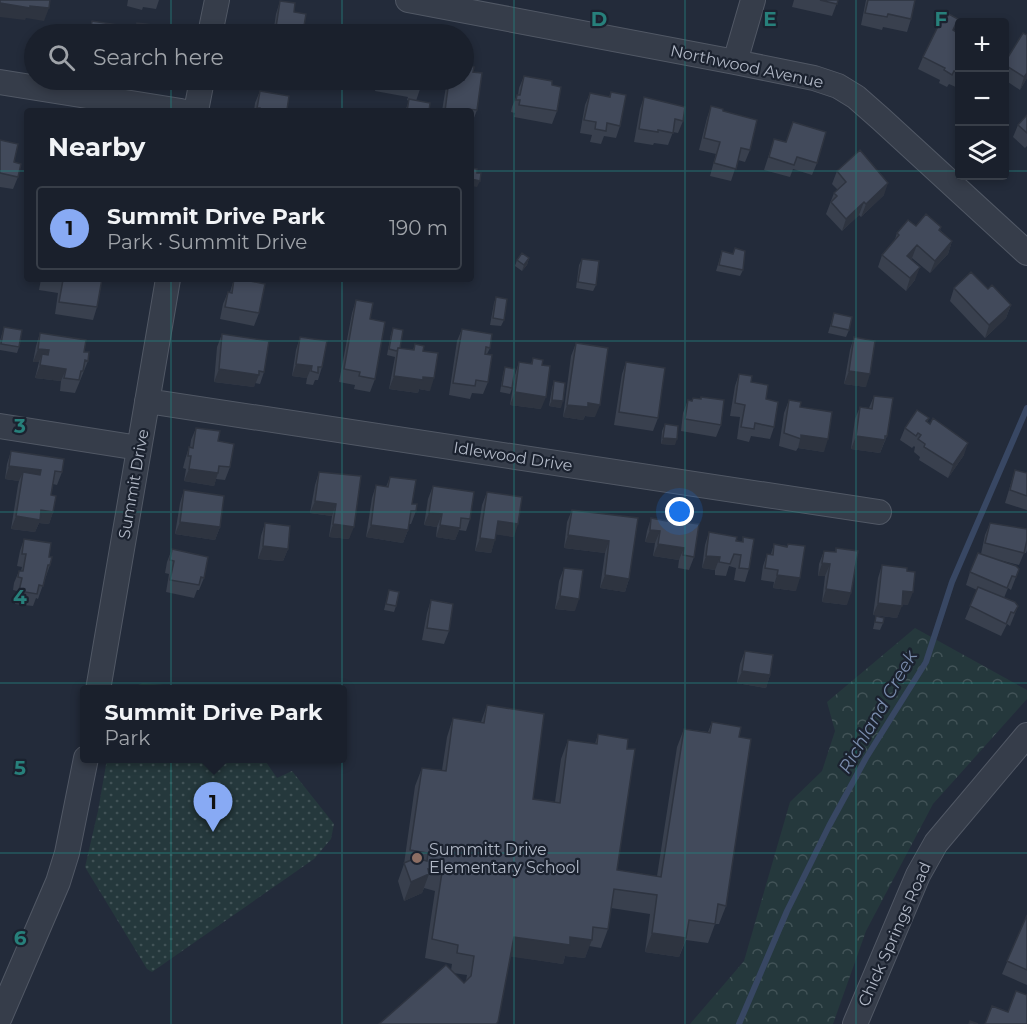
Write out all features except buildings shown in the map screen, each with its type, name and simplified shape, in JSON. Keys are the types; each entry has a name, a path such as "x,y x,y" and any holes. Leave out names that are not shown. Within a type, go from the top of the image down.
{"street":[{"path":"212,24 217,0"},
{"name":"Northwood Avenue","path":"408,0 735,62 814,78 838,86 856,96 1027,253"},
{"path":"735,62 753,0"},
{"path":"0,82 24,86"},
{"path":"50,90 161,108"},
{"path":"197,108 200,90"},
{"name":"Summit Drive","path":"99,685 167,282"},
{"name":"Idlewood Drive","path":"147,401 879,512"},
{"path":"0,426 139,448"},
{"name":"Chick Springs Road","path":"855,1024 909,896 936,843 1027,735"},
{"path":"0,1017 58,882 67,854 85,763"}],"green space":[{"path":"915,628 1027,690 1027,699 933,804 866,931 833,1024 690,1024 744,961 790,802 822,771 835,731 827,702"},
{"path":"143,683 164,685 138,685"},
{"path":"106,763 267,763 277,778 292,771 334,824 331,839 314,859 152,972 147,969 85,867"}],"waterway":[{"name":"Richland Creek","path":"739,1024 787,911 829,826 866,758 926,662 952,582 1027,408"}],"place":[{"name":"Summit Drive Park","path":"213,832"},
{"name":"Summitt Drive Elementary School","path":"417,858"}]}
